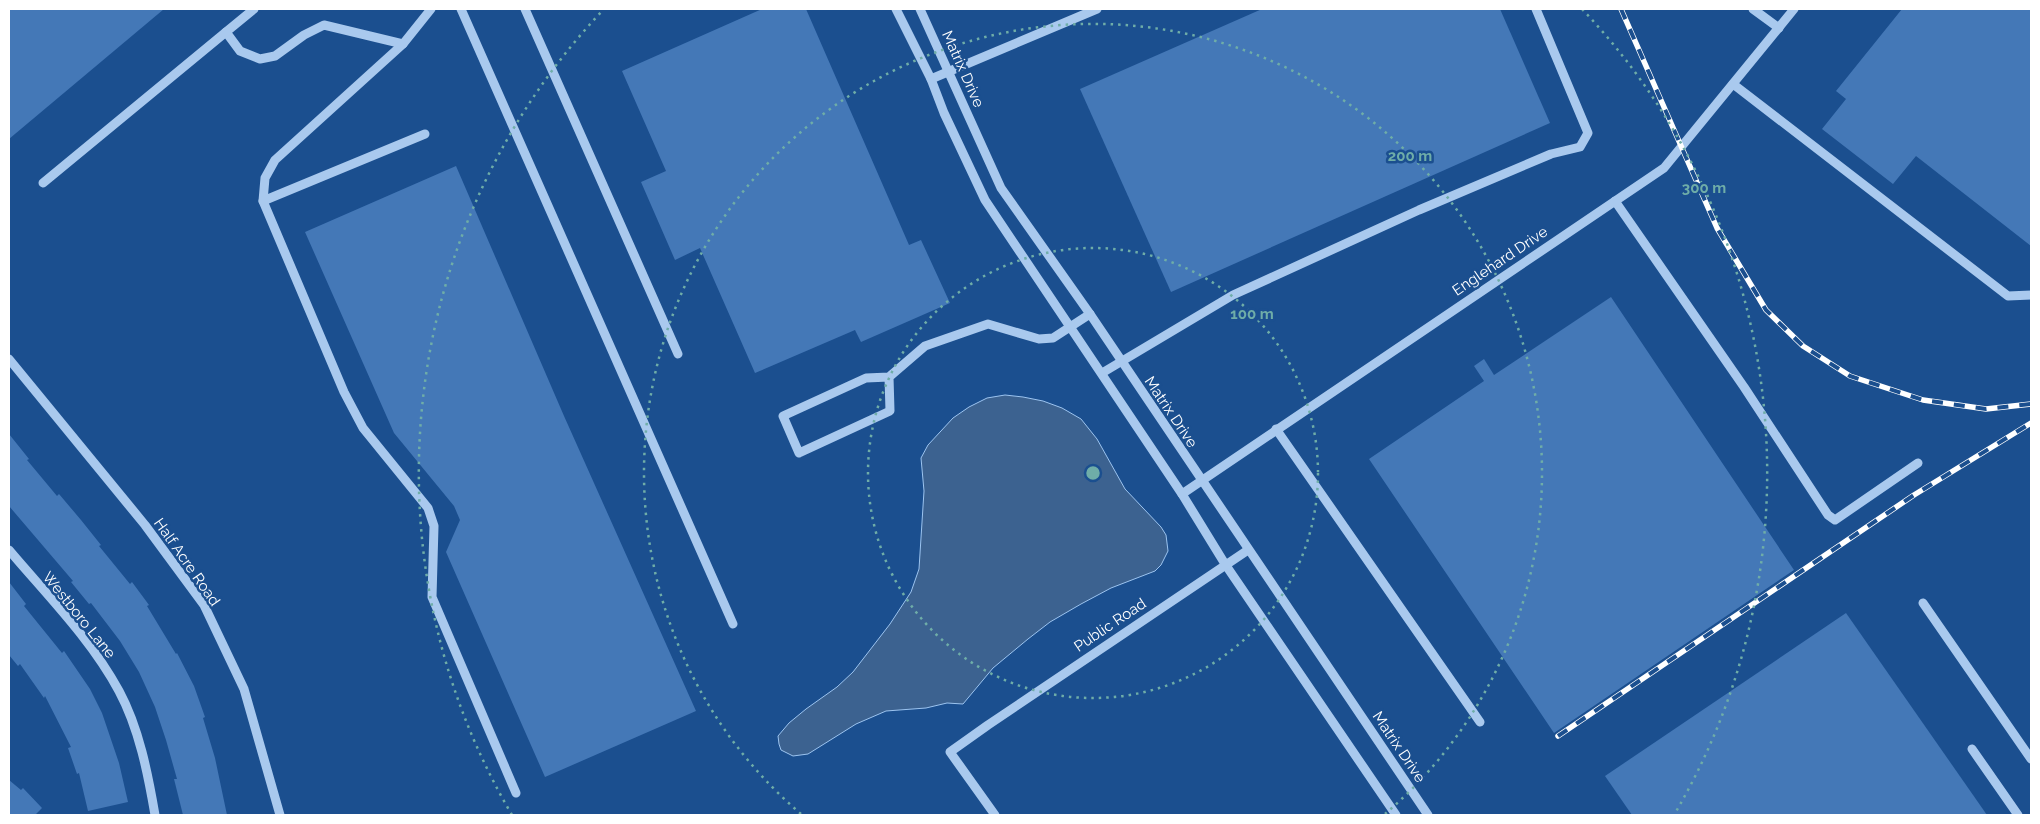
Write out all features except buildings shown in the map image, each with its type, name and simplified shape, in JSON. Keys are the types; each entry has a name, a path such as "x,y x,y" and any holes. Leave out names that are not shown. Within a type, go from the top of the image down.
{"street":[{"path":"43,183 254,9"},
{"path":"431,9 403,44 275,160 265,178 263,201 344,392 359,421 428,508 434,526 432,597 516,793"},
{"path":"461,9 733,624"},
{"path":"525,9 678,354"},
{"name":"Matrix Drive","path":"920,9 1001,188 1090,314 1428,815"},
{"path":"931,79 1097,9"},
{"path":"1102,373 1233,295 1305,260 1551,154 1580,147 1588,133 1536,9"},
{"path":"1753,9 1779,28"},
{"name":"Englehard Drive","path":"1182,494 1664,168 1794,9"},
{"path":"899,10 985,200 1182,494 1225,564 1396,815"},
{"path":"226,32 240,51 260,59 274,56 304,35 324,25 403,44"},
{"path":"1733,84 2008,296 2031,295"},
{"path":"263,201 425,134"},
{"path":"1615,201 1744,387 1828,515 1835,520 1918,464"},
{"path":"889,377 890,411 799,453 783,416 866,378 889,377 925,346 988,324 1039,339 1053,338 1090,314"},
{"name":"Half Acre Road","path":"9,359 145,525 204,605 244,689 280,815"},
{"path":"1276,429 1480,722"},
{"name":"Westboro Lane","path":"9,550 93,650 120,692 135,731 155,815"},
{"name":"Public Road","path":"995,815 950,752 1248,550"},
{"path":"1923,603 2031,759"},
{"path":"1972,749 2018,815"}],"water":[{"path":"1005,395 1043,401 1062,408 1081,419 1097,439 1125,489 1161,527 1166,535 1168,551 1161,565 1155,571 1111,588 1050,622 993,668 963,704 947,703 926,708 886,711 856,724 808,754 793,756 781,750 778,736 789,723 837,687 853,672 890,624 911,592 919,569 924,491 921,458 928,445 953,418 969,407 987,398"}],"railway":[{"path":"1621,9 1717,228 1766,310 1803,346 1850,376 1923,400 1986,409 2031,404"},
{"path":"1558,736 1914,495 2031,423"}]}
